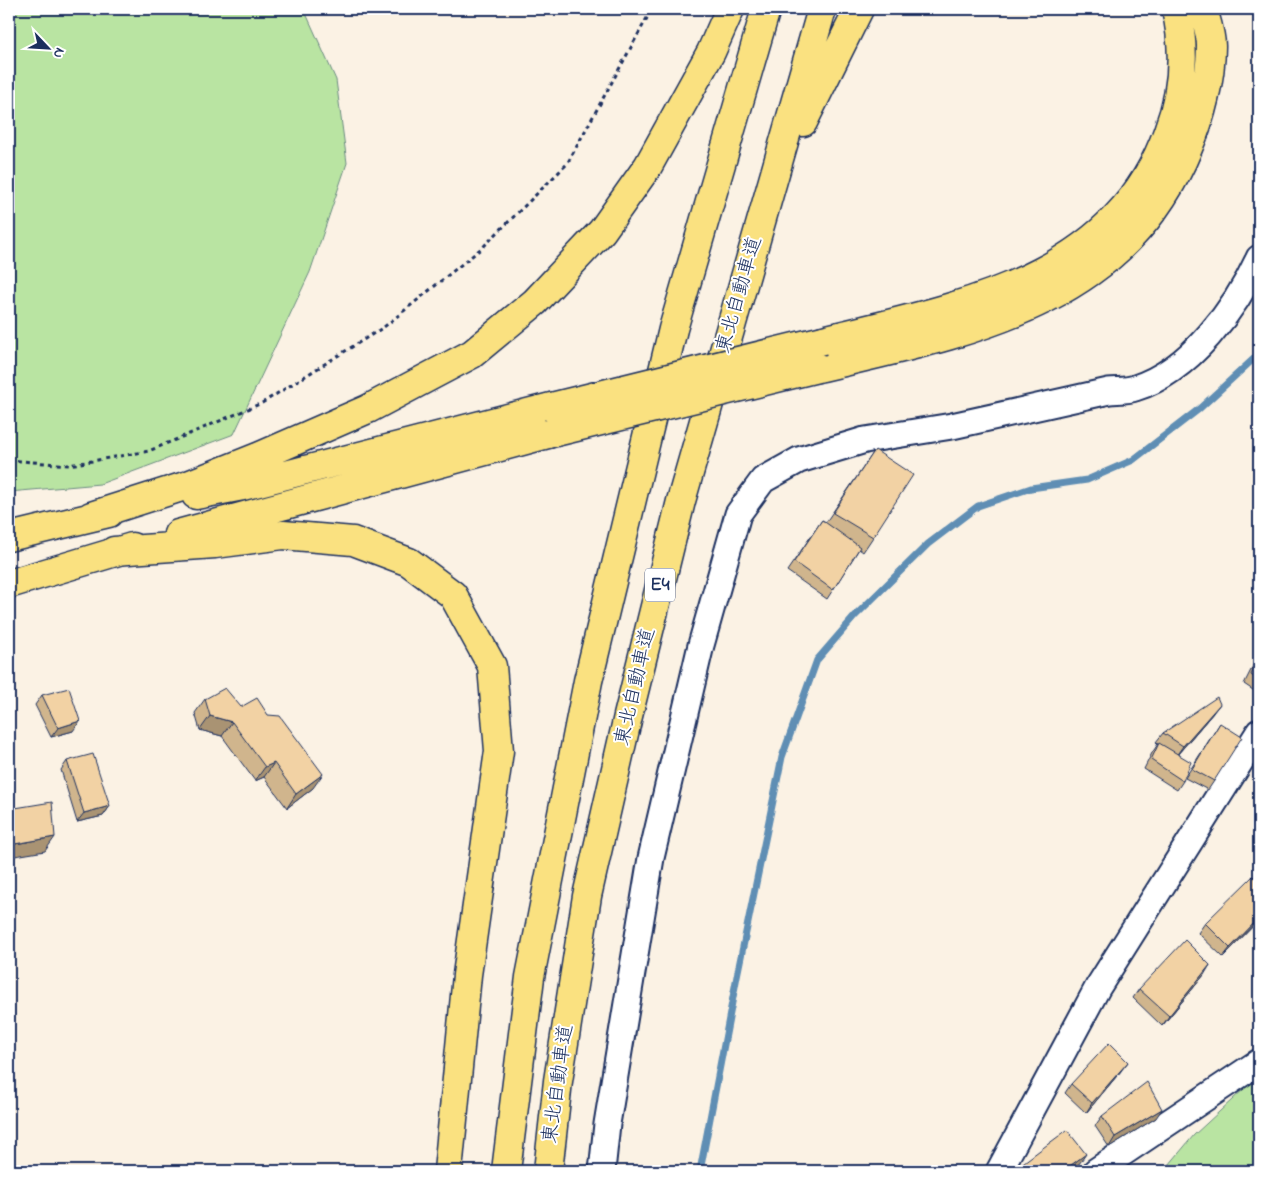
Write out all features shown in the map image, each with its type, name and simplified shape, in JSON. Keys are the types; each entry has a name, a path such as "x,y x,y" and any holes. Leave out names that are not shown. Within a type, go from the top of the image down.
{"highway":[{"path":"91,516 188,484 258,457 368,409 472,354 535,302 602,231 648,166 711,52 730,9"},
{"name":"東北自動車道","path":"506,1171 530,977 588,681 673,329 766,9"},
{"name":"東北自動車道","path":"548,1171 558,1081 589,886 681,501 822,9"},
{"path":"772,187 859,9"},
{"path":"9,537 91,516 243,486 550,407 952,308 1025,281 1068,257 1101,233 1124,209 1146,179 1162,148 1175,114 1182,85 1183,52 1176,9"},
{"path":"9,584 114,551 548,434 939,339 1002,319 1062,291 1130,240 1177,176 1201,118 1211,45 1203,9"},
{"path":"114,551 215,544 284,535 353,541 409,562 454,595 492,666 498,752 467,975 448,1171"}],"street":[{"path":"602,1171 607,1124 651,858 700,645 738,514 763,480 799,460 866,440 952,426 1109,391 1134,389 1153,381 1175,368 1201,343 1232,306 1259,258"},
{"path":"999,1171 1098,987 1259,732"},
{"path":"1096,1171 1259,1062"}],"path":[{"path":"9,460 69,465 149,451 262,403 384,327 483,247 567,164 652,9"}],"green space":[{"path":"9,9 304,9 336,80 347,163 310,272 234,434 100,484 9,492"},
{"path":"1259,1075 1259,1171 1164,1171 1194,1135"}],"building":[{"path":"875,450 913,475 873,537 833,513"},
{"path":"822,520 860,547 833,590 794,562"},
{"path":"1259,657 1259,680 1251,675"},
{"path":"69,688 80,721 58,728 42,695"},
{"path":"225,688 241,707 257,698 268,715 280,716 323,774 296,794 274,763 265,767 232,722 210,716 205,699"},
{"path":"1217,697 1220,704 1183,746 1163,733"},
{"path":"1220,723 1242,737 1214,781 1192,769"},
{"path":"1159,743 1191,762 1183,781 1151,760"},
{"path":"93,754 110,806 84,813 67,761"},
{"path":"52,802 55,837 9,845 9,809"},
{"path":"1253,876 1259,882 1259,918 1230,948 1205,923"},
{"path":"1185,940 1210,965 1169,1016 1139,989"},
{"path":"1109,1043 1128,1062 1092,1103 1071,1084"},
{"path":"1147,1082 1162,1109 1115,1137 1102,1116"},
{"path":"1067,1130 1086,1154 1063,1171 1018,1171 1016,1168"}],"waterway":[{"path":"700,1171 737,976 782,757 817,660 855,616 928,544 978,506 1031,488 1087,480 1133,460 1199,409 1259,354"}]}
